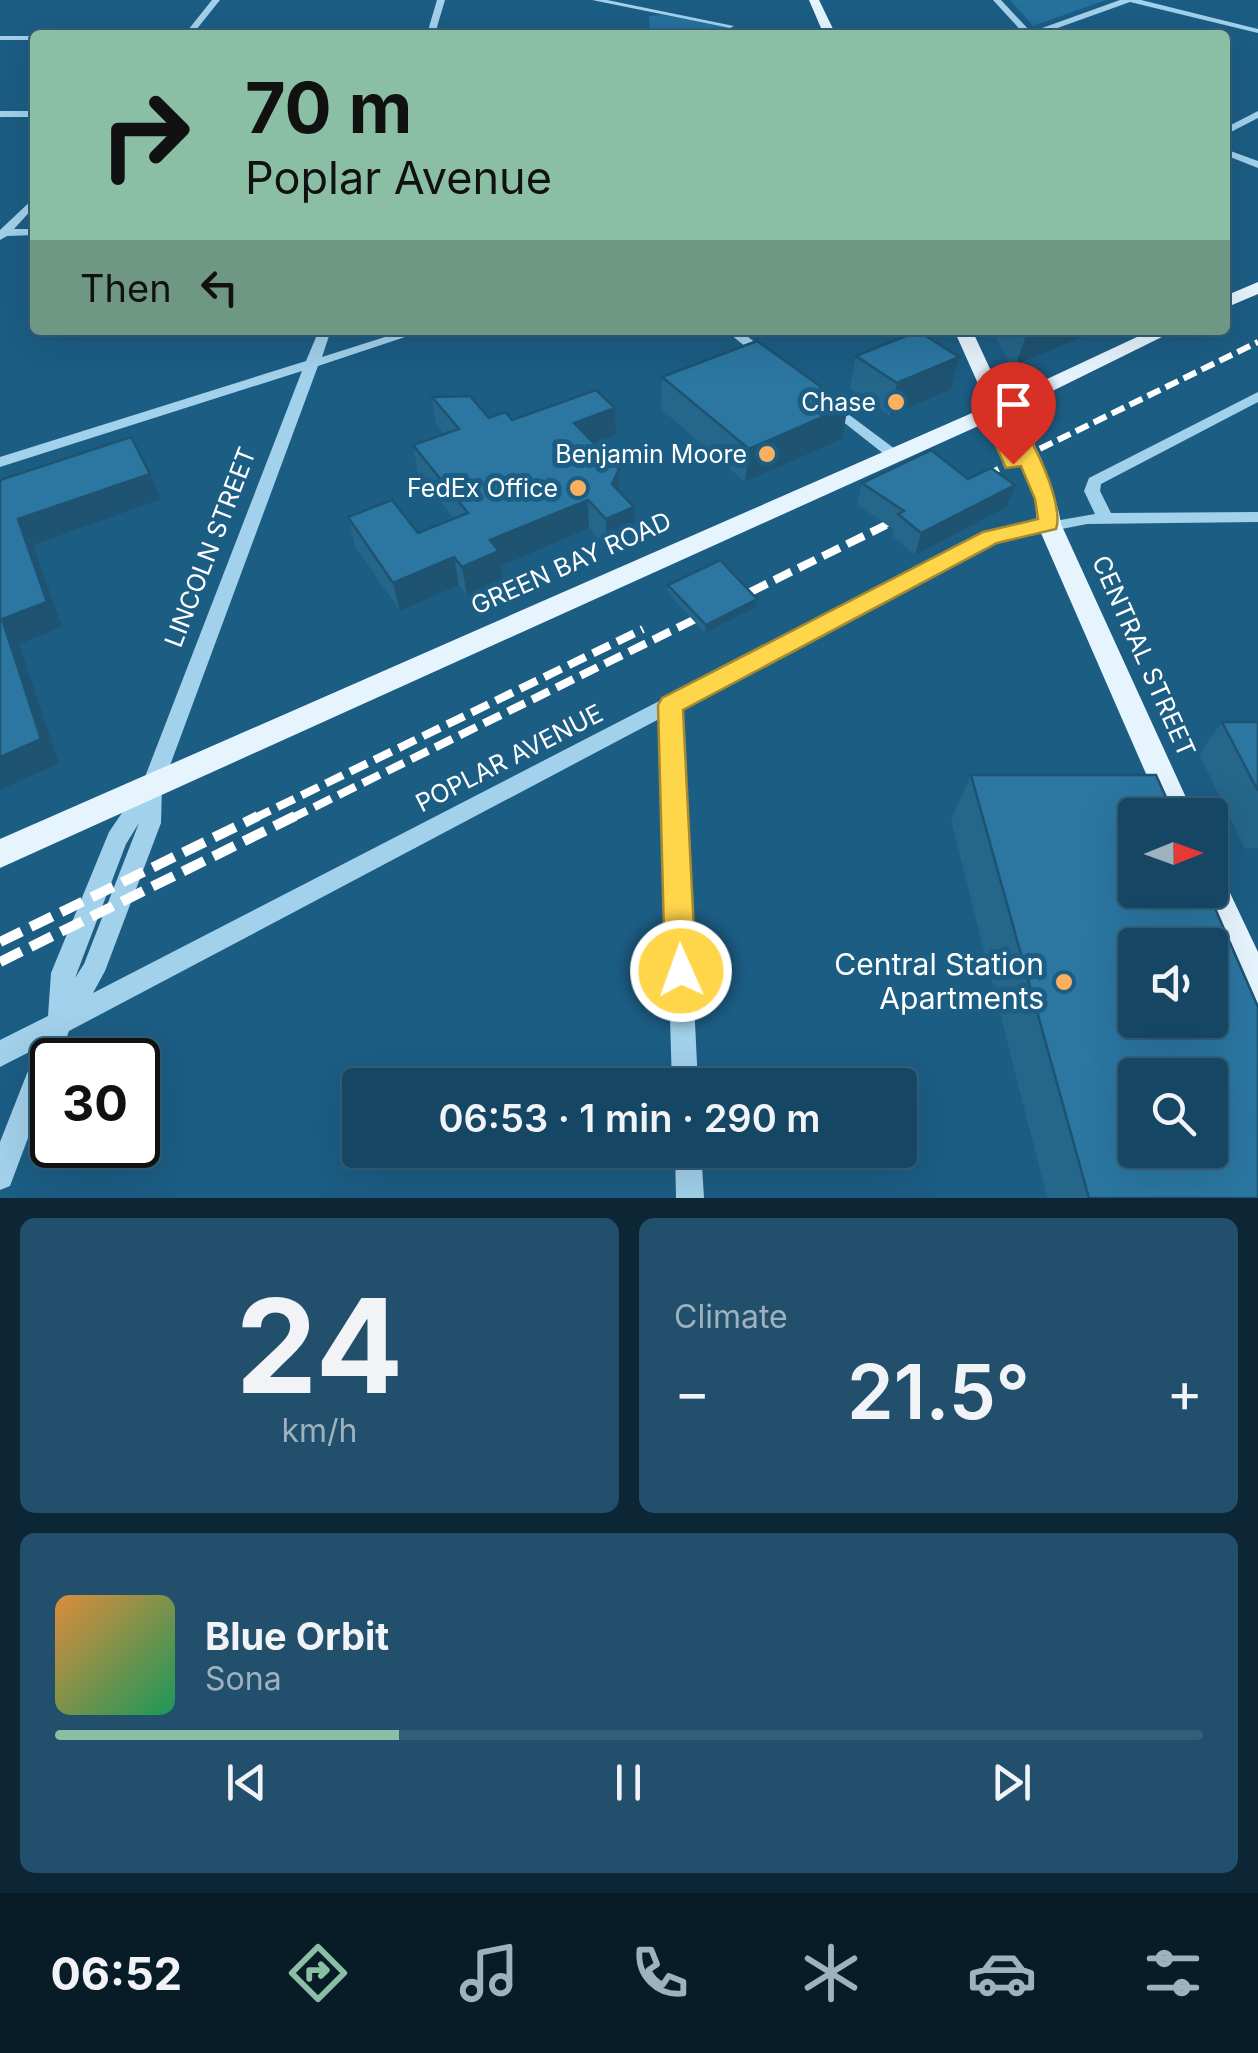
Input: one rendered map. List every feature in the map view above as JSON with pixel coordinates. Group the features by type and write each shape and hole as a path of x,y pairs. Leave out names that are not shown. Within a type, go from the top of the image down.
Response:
{"main road":[{"path":"814,0 827,30"},
{"path":"1230,301 1258,287"},
{"name":"CENTRAL STREET","path":"965,335 999,409 998,428 1028,500 1049,524 1171,798"},
{"name":"GREEN BAY ROAD","path":"0,854 999,409 1156,335"},
{"path":"1221,908 1258,990"}],"street":[{"path":"192,30 216,0"},
{"path":"434,30 442,0"},
{"path":"596,0 642,5 752,30"},
{"path":"997,0 1025,30"},
{"path":"1044,30 1129,0 1258,31"},
{"path":"642,5 644,30"},
{"path":"0,38 30,38"},
{"path":"0,114 30,114"},
{"path":"1230,129 1258,114"},
{"path":"1230,154 1258,165"},
{"path":"2,234 30,205"},
{"path":"2,234 30,232"},
{"name":"LINCOLN STREET","path":"0,1176 60,1022 93,970 150,823 152,786 323,335"},
{"path":"0,462 404,335"},
{"path":"738,335 785,370"},
{"path":"812,392 894,455"},
{"path":"1105,518 1092,491 1094,481 1258,396"},
{"name":"POPLAR AVENUE","path":"0,1054 991,538 1049,524 1105,518 1258,517"},
{"path":"670,705 684,1068"},
{"path":"689,1168 690,1198"}],"shaded area":[{"path":"1010,0 1106,0 1033,26"},
{"path":"662,15 735,30 650,30 649,16"}],"building":[{"path":"908,335 924,335 959,357 897,383 856,356"},
{"path":"757,341 848,406 749,449 662,377"},
{"path":"596,390 615,408 574,423 619,469 612,484 634,507 606,519 588,500 490,540 499,551 462,567 454,557 393,583 348,517 392,500 418,533 468,513 413,445 459,429 432,397 470,396 489,418 505,412 512,420"},
{"path":"131,437 150,474 18,519 47,602 2,619 41,739 0,757 0,480"},
{"path":"931,450 968,479 991,468 1015,485 921,533 898,514 904,511 862,483"},
{"path":"720,560 757,599 706,625 668,585"},
{"path":"1222,722 1258,722 1258,791"},
{"name":"Central Station Apartments","path":"971,775 1156,775 1166,798 1118,798 1118,908 1215,908 1224,928 1118,928 1118,1038 1228,1038 1228,938 1258,1007 1258,1198 1089,1198"}],"railway":[{"path":"968,484 1258,342"},
{"path":"881,527 910,513"},
{"path":"290,819 886,525"},
{"path":"253,819 643,629"},
{"path":"0,942 258,816"},
{"path":"0,962 295,816"}],"place":[{"name":"Chase","path":"896,402"},
{"name":"Benjamin Moore","path":"767,454"},
{"name":"FedEx Office","path":"578,488"},
{"name":"Central Station Apartments","path":"1064,982"}],"route":[{"path":"681,971 670,705 991,538 1049,524 1046,499 1012,422 999,409 998,428 1013,464"}]}
